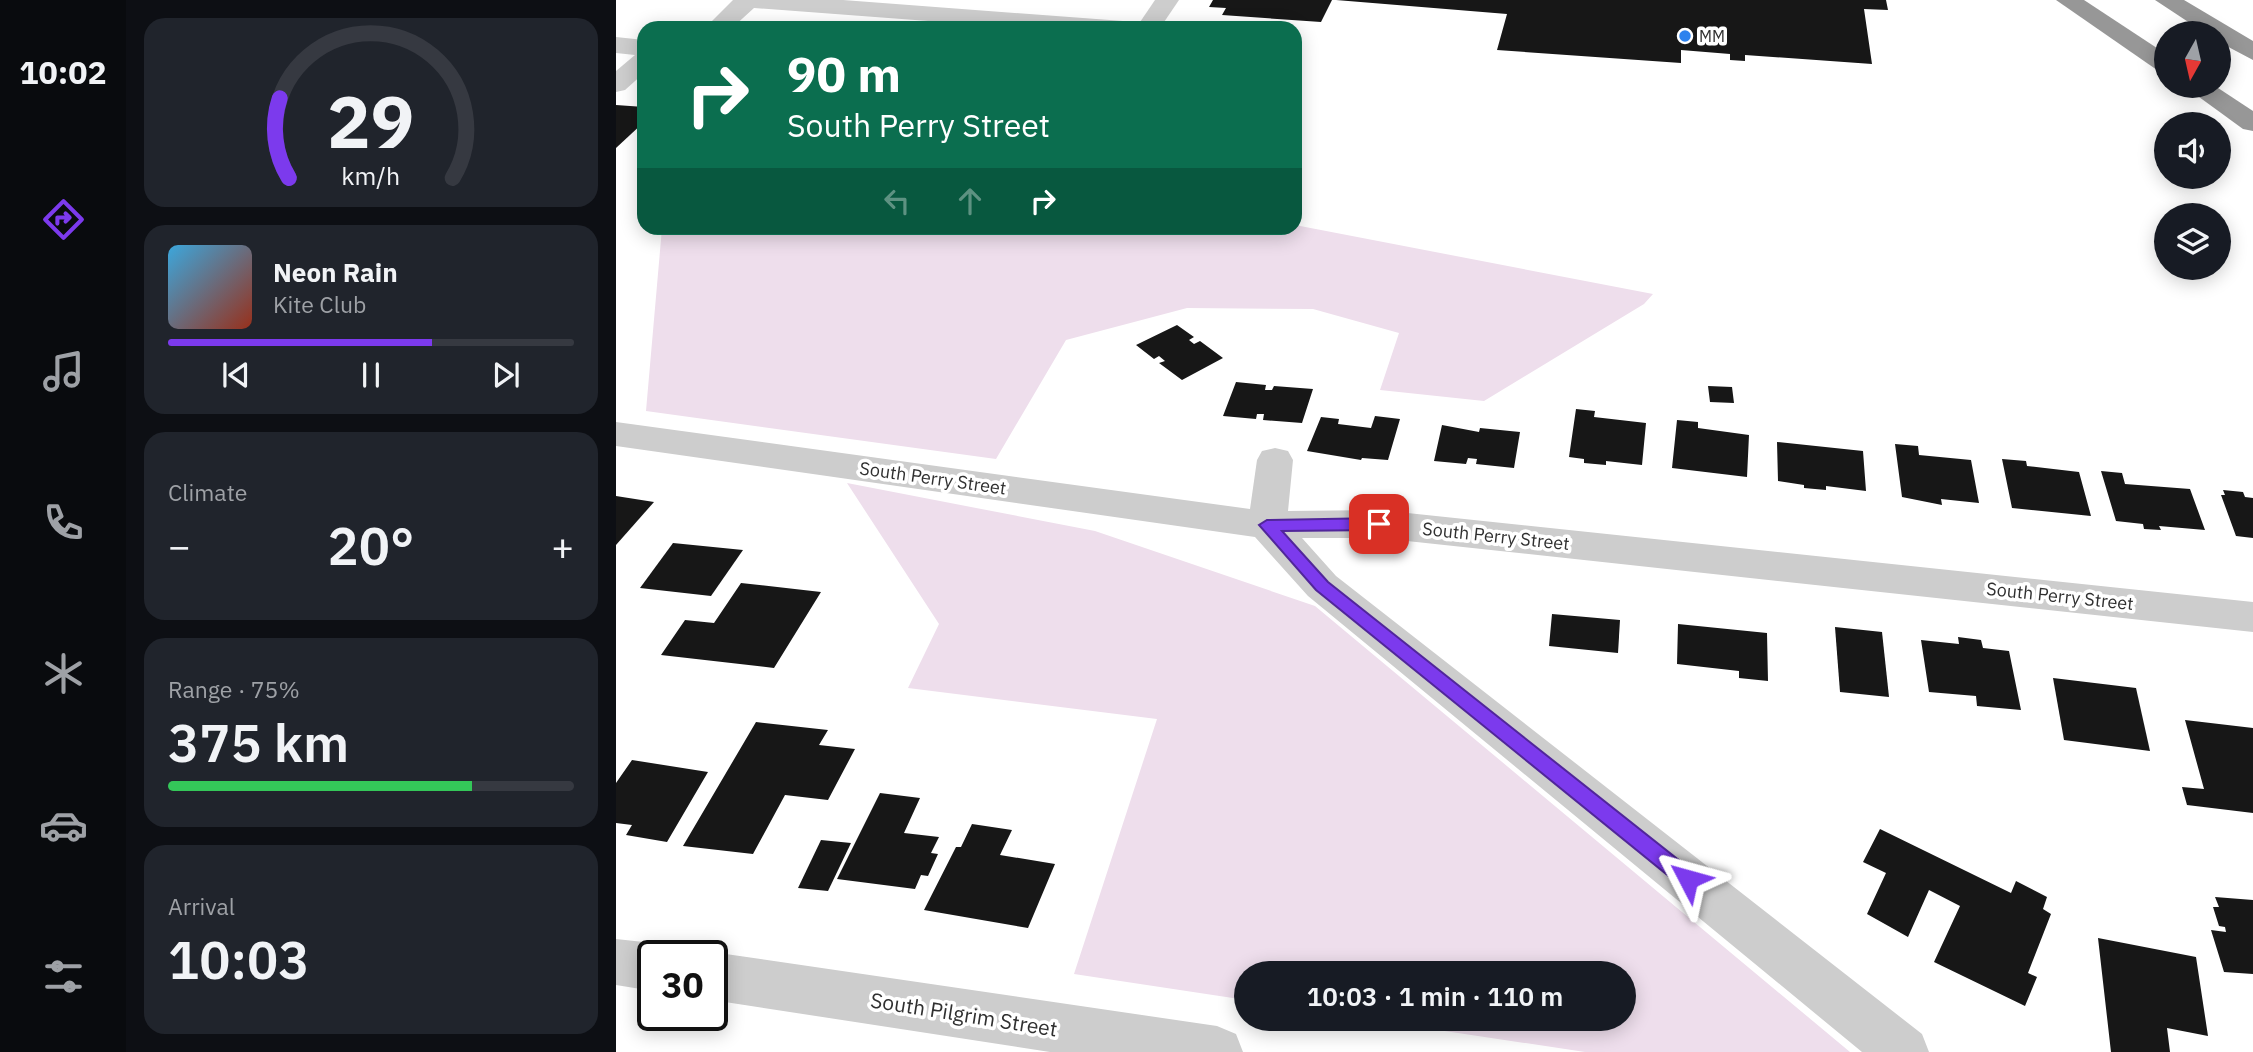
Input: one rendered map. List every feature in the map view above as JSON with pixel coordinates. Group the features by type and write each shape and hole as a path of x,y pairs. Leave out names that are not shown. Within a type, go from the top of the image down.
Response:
{"highway":[{"path":"2068,0 2154,57"},
{"path":"2167,0 2253,52"},
{"path":"2216,98 2253,122"}],"street":[{"path":"725,21 747,0 1027,21"},
{"path":"1152,21 1167,0"},
{"path":"784,3 787,21"},
{"path":"616,46 637,48"},
{"path":"616,84 637,66"},
{"name":"South Perry Street","path":"616,434 1267,525 1379,524 2253,617"},
{"path":"1275,460 1267,525 1322,586 1903,1052"},
{"path":"616,962 637,965"},
{"name":"South Pilgrim Street","path":"728,978 1216,1052"}],"shaded area":[{"path":"1302,226 1653,294 1644,304 1484,401 1380,390 1399,333 1313,309 1187,308 1066,340 996,459 646,411 661,235 1302,235"},
{"path":"847,483 1095,531 1315,606 1850,1052 1585,1052 1445,1031 1636,1031 1636,961 1234,961 1234,998 1074,974 1157,719 908,688 939,624"}],"building":[{"path":"1213,0 1332,0 1321,22 1222,15 1226,8 1209,7"},
{"name":"MM","path":"1336,0 1886,0 1888,10 1864,9 1872,64 1745,55 1745,61 1730,60 1730,54 1681,50 1681,63 1497,50 1507,14"},
{"path":"616,105 637,106 637,128 616,148"},
{"path":"1177,325 1194,337 1189,340 1194,344 1200,341 1223,358 1182,380 1159,363 1165,361 1159,356 1154,359 1136,345"},
{"path":"1236,382 1266,385 1265,390 1272,390 1274,386 1313,389 1302,423 1263,420 1264,414 1257,414 1256,419 1223,416"},
{"path":"1708,386 1732,387 1734,403 1710,402"},
{"path":"1576,409 1595,411 1594,417 1646,423 1642,465 1606,461 1606,465 1584,463 1584,459 1569,457"},
{"path":"1375,416 1400,419 1388,460 1361,460 1307,451 1321,417 1339,419 1338,424 1371,428"},
{"path":"1677,420 1698,422 1698,428 1749,435 1747,477 1672,468"},
{"path":"1442,425 1479,432 1480,428 1520,432 1514,468 1476,464 1477,459 1468,458 1466,464 1434,461"},
{"path":"1777,442 1863,451 1866,491 1826,486 1826,490 1804,488 1804,485 1778,481"},
{"path":"1895,444 1918,446 1919,455 1971,460 1979,503 1941,499 1942,505 1902,497"},
{"path":"2002,459 2026,461 2027,466 2079,472 2091,516 2012,508"},
{"path":"2101,471 2122,473 2125,484 2190,489 2205,530 2159,526 2161,530 2144,529 2143,524 2116,521"},
{"path":"2223,490 2243,492 2245,497 2253,498 2253,538 2236,536 2221,495 2225,495"},
{"path":"616,496 654,502 616,545"},
{"path":"673,543 743,550 711,596 640,588"},
{"path":"741,583 821,592 774,668 661,655 685,620 714,623"},
{"path":"1552,614 1620,620 1618,653 1549,646"},
{"path":"1678,624 1767,633 1768,681 1739,678 1739,671 1677,664"},
{"path":"1835,627 1882,632 1889,697 1840,692"},
{"path":"1958,637 1981,640 1983,648 2009,651 2021,710 1977,706 1976,696 1929,692 1921,640 1959,644"},
{"path":"2053,678 2136,688 2150,751 2064,740"},
{"path":"2185,720 2253,728 2253,813 2187,805 2182,787 2204,789"},
{"path":"756,722 828,730 819,745 855,749 828,800 785,795 753,854 683,846"},
{"path":"632,760 708,772 667,842 626,835 632,825 616,823 616,783"},
{"path":"880,793 920,798 904,833 939,837 931,853 938,854 928,876 921,875 915,889 837,879"},
{"path":"972,824 1012,830 1000,855 1055,864 1028,928 924,910 956,847 961,847"},
{"path":"1880,829 2011,893 2016,881 2047,897 2043,909 2051,914 2028,973 2037,977 2025,1006 1934,962 1960,906 1929,890 1908,937 1867,914 1886,873 1863,862"},
{"path":"821,840 851,843 828,891 798,888"},
{"path":"2215,897 2253,900 2253,974 2224,972 2211,930 2226,932 2225,927 2219,926 2213,907 2219,907"},
{"path":"2098,938 2196,957 2208,1036 2167,1028 2170,1052 2111,1052"}],"place":[{"name":"MM","path":"1685,36"}],"route":[{"path":"1379,524 1267,525 1322,586 1688,879"}]}
